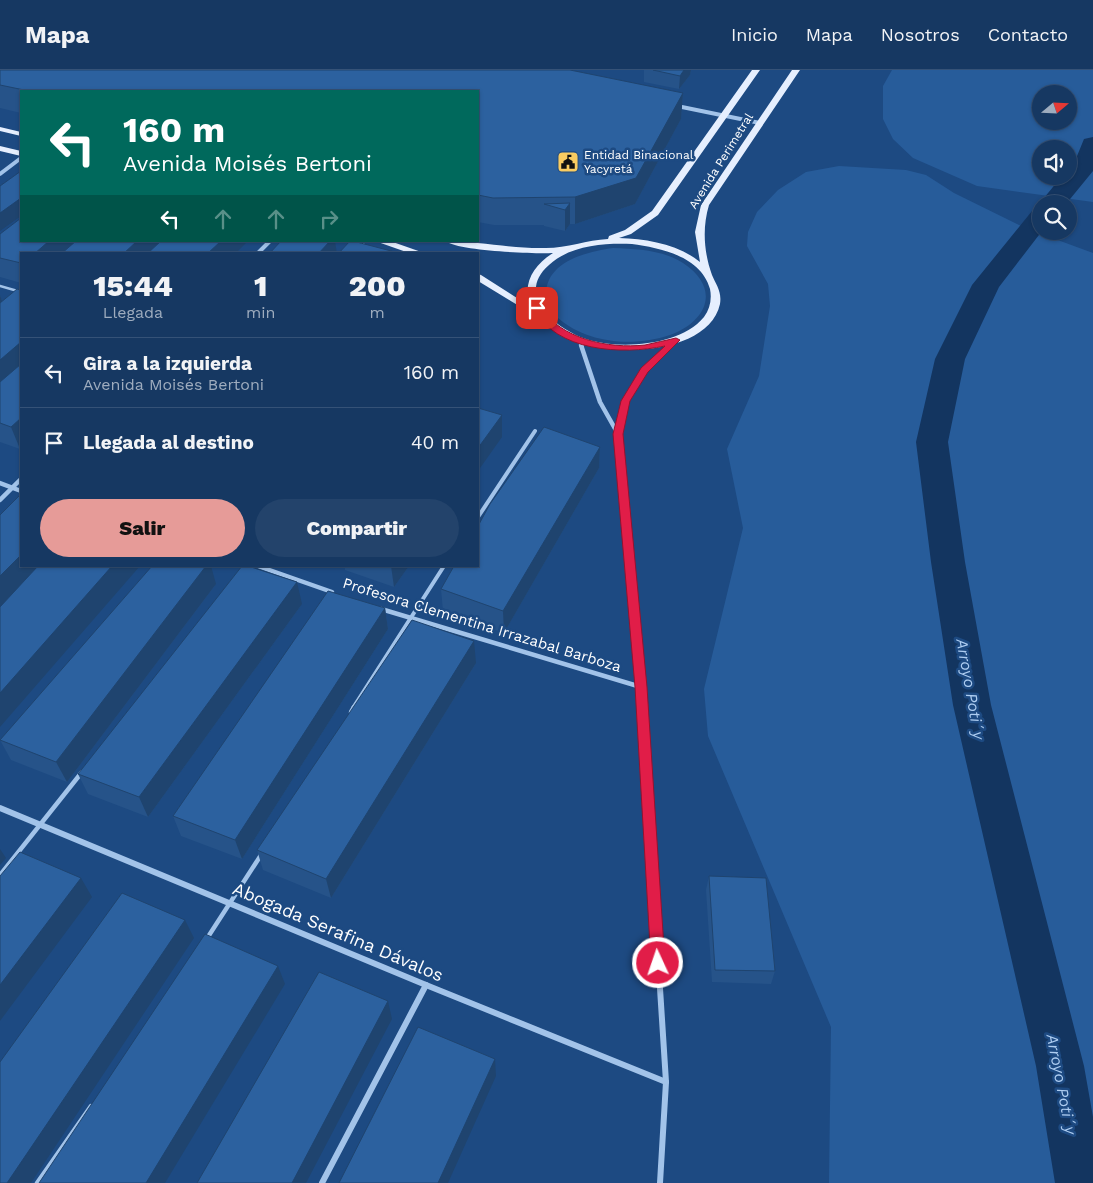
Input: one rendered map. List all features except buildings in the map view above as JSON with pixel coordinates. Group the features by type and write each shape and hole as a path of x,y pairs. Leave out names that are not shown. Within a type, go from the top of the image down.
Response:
{"main road":[{"name":"Avenida Perimetral","path":"602,242 628,232 655,212 756,70"},
{"name":"Avenida Perimetral","path":"708,274 699,236 699,219 705,205 796,70"},
{"path":"0,129 20,134"},
{"path":"0,148 20,154"},
{"path":"454,242 518,250 550,251 602,242 628,241 644,243 675,251 694,261 708,274 716,288 716,303 709,318 695,331 676,340 645,347 612,348 580,341 558,330 542,317 479,278"},
{"path":"382,242 416,252"},
{"path":"542,317 532,300 532,285 538,270 552,258 574,248"}],"street":[{"path":"676,106 760,123"},
{"path":"0,174 20,159"},
{"path":"259,252 269,242"},
{"path":"660,1183 666,1082 641,687 618,434 625,401 644,370 676,340"},
{"path":"580,341 600,402 618,434"},
{"path":"0,500 20,481"},
{"path":"0,483 20,490"},
{"name":"Profesora Clementina Irrazabal Barboza","path":"261,567 343,596"},
{"name":"Profesora Clementina Irrazabal Barboza","path":"371,606 641,687"},
{"name":"Abogada Serafina Dávalos","path":"0,808 426,985 666,1082"},
{"path":"322,1183 426,985"}],"lane":[{"path":"355,252 364,242"},
{"path":"0,286 20,292"},
{"path":"479,516 536,431"},
{"path":"346,719 408,618 443,567"},
{"path":"0,875 84,769"},
{"path":"204,944 262,853"},
{"path":"37,1183 93,1103"}],"shaded area":[{"path":"892,70 1093,70 1093,202 1077,200 1077,195 1042,195 977,186 913,158 893,139 883,119 883,86"},
{"path":"839,166 906,170 926,175 954,193 1032,231 1032,240 1058,240 1093,253 1093,1183 829,1183 831,1027 708,736 704,689 743,528 727,449 759,376 770,306 768,284 747,246 748,232 757,212 778,190 806,172"},
{"path":"613,248 658,253 683,263 695,273 706,293 701,313 683,329 670,335 642,341 612,341 597,338 570,327 554,314 547,302 548,284 552,274 569,260 591,252"}],"waterway":[{"name":"Arroyo Poti´y","path":"1060,195 1087,163 1093,144"},
{"name":"Arroyo Poti´y","path":"1032,227 986,285 950,359 932,442 948,562 972,705 1060,1066 1080,1183"}],"place":[{"name":"Entidad Binacional Yacyretá","path":"568,162"}],"route":[{"path":"537,308 542,317 552,326 580,341 612,348 645,347 676,340 644,370 625,401 618,434 641,687 658,963"}]}
